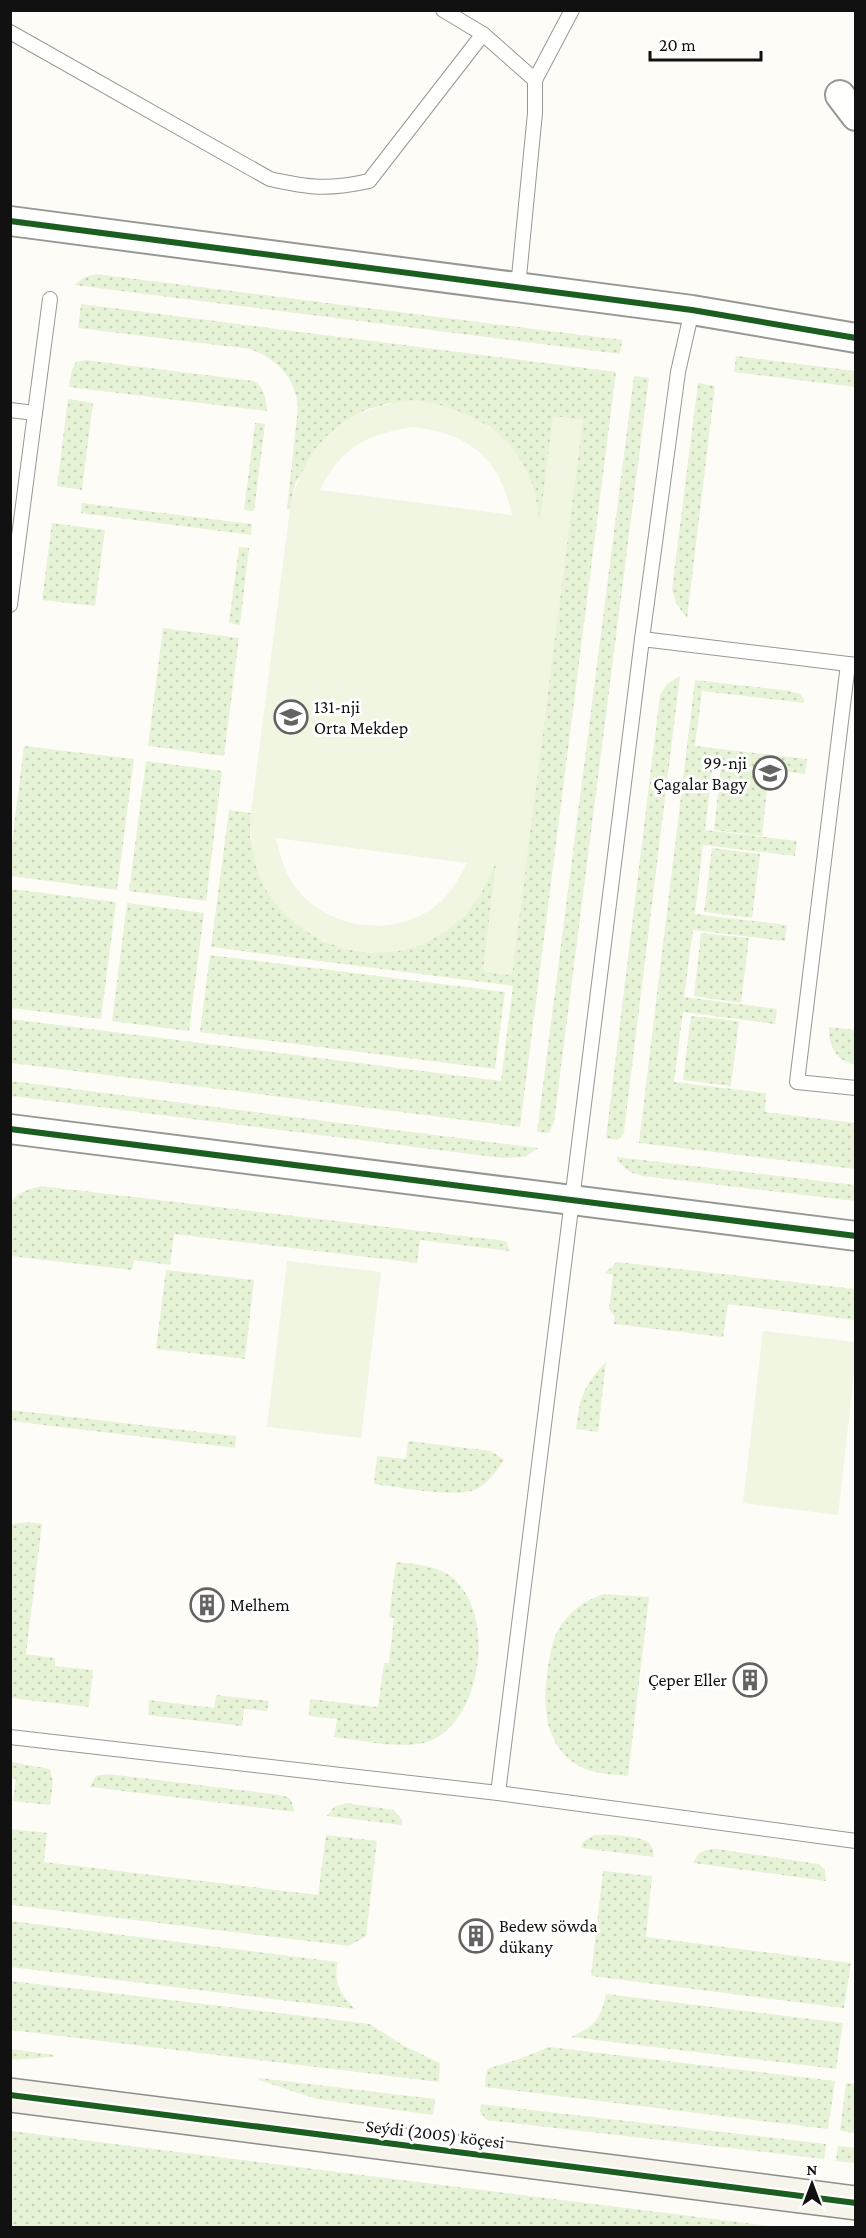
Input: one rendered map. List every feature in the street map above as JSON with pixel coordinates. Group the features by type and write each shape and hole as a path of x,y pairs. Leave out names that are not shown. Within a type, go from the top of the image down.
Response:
{"street":[{"path":"10,221 692,310 855,338"},
{"path":"10,1129 855,1236"},
{"name":"Seýdi (2005) köçesi","path":"10,2095 855,2202"}],"lane":[{"path":"443,10 483,34 535,80"},
{"path":"518,287 535,113 535,80 573,10"},
{"path":"10,32 270,179 306,187 341,187 369,181 483,34"},
{"path":"10,605 50,299"},
{"path":"498,1792 570,1200 642,639 678,372 692,310"},
{"path":"10,410 35,413"},
{"path":"642,639 852,664 797,1082 855,1089"},
{"path":"10,1737 498,1792 855,1841"}],"green space":[{"path":"96,274 622,340 620,354 74,285 85,277"},
{"path":"81,304 616,372 520,1127 11,1063 11,1019 501,1081 513,986 211,947 229,810 251,813 250,838 322,941 346,949 372,953 423,943 446,931 466,914 497,861 483,971 512,975 540,524 523,465 508,444 489,426 390,403 365,410 342,423 323,440 295,484 290,509 287,509 298,407 293,387 283,370 268,358 250,349 78,328"},
{"path":"736,356 855,371 855,387 734,372"},
{"path":"85,360 254,381 263,390 267,411 69,387 76,362"},
{"path":"634,376 649,378 554,1122 549,1133 537,1132"},
{"path":"698,383 715,386 687,619 676,603 672,589"},
{"path":"68,399 93,403 82,490 57,486"},
{"path":"416,400 436,404 473,417 489,427 516,453 526,470 534,489 540,521 553,416 583,420 512,975 483,971 496,863 475,902 448,929 425,943 400,951 374,953 348,949 323,940 300,927 280,909 265,888 255,861 251,813 290,509 297,485 306,463 332,431 349,419 391,404","holes":["414,427 434,430 451,436 480,452 500,478 512,515 320,490 337,463 357,445 383,433","276,838 467,863 449,892 424,914 404,922 362,925 342,920 322,911 306,899 292,882 282,861"]},
{"path":"255,423 265,424 254,511 244,510"},
{"path":"82,503 252,524 251,535 81,513"},
{"path":"52,523 105,530 95,606 42,600"},
{"path":"239,547 249,548 240,625 229,623"},
{"path":"163,628 239,638 224,756 148,746"},
{"path":"680,676 624,1132 618,1140 606,1138 660,695 667,684"},
{"path":"695,680 791,691 800,694 804,703 702,691 695,746 807,759 805,774 713,763 705,830 797,841 795,856 703,845 695,914 787,925 785,941 693,930 684,997 777,1009 775,1024 683,1012 674,1082 766,1093 765,1112 855,1123 855,1169 639,1143"},
{"path":"24,746 134,759 117,890 11,876 11,851"},
{"path":"146,761 222,771 206,901 129,891"},
{"path":"721,765 769,772 762,836 714,830"},
{"path":"712,848 760,854 752,918 704,912"},
{"path":"11,889 116,902 101,1019 11,1008"},
{"path":"127,903 204,913 189,1031 112,1021"},
{"path":"701,933 749,938 741,1003 694,996"},
{"path":"210,955 505,992 495,1069 200,1032"},
{"path":"691,1016 739,1021 731,1086 683,1080"},
{"path":"829,1027 855,1030 855,1065 842,1060 834,1052"},
{"path":"11,1081 538,1148 525,1157 502,1158 11,1096"},
{"path":"617,1157 855,1185 855,1201 643,1176 630,1172 617,1161"},
{"path":"41,1186 506,1241 510,1251 420,1240 417,1263 174,1234 170,1265 134,1260 132,1270 11,1256 11,1202 20,1193"},
{"path":"287,1261 381,1272 361,1438 267,1427"},
{"path":"617,1262 855,1289 855,1320 728,1304 723,1337 614,1324 615,1317 609,1309 613,1275 605,1273"},
{"path":"166,1270 254,1280 245,1359 156,1349"},
{"path":"763,1331 855,1342 855,1364 838,1515 743,1503"},
{"path":"606,1362 598,1432 576,1429 579,1408 587,1385"},
{"path":"11,1410 236,1436 235,1448 11,1421"},
{"path":"408,1441 491,1451 504,1460 483,1485 465,1492 426,1491 374,1484 377,1456 406,1459"},
{"path":"28,1522 42,1524 26,1654 55,1658 55,1666 93,1670 89,1707 11,1698 11,1524"},
{"path":"396,1562 436,1569 449,1575 464,1591 474,1612 478,1637 478,1662 472,1688 463,1711 448,1729 430,1741 420,1744 395,1745 334,1737 337,1719 309,1716 310,1699 378,1707 384,1663 389,1663 394,1618 389,1617"},
{"path":"604,1594 649,1597 628,1776 593,1771 574,1763 557,1745 546,1711 549,1664 558,1630 578,1608"},
{"path":"216,1695 269,1701 267,1711 244,1709 242,1726 148,1715 149,1700 214,1708"},
{"path":"11,1762 50,1769 53,1783 50,1805 13,1801 16,1779 11,1778"},
{"path":"109,1774 280,1795 291,1801 294,1812 90,1787 96,1776"},
{"path":"346,1803 394,1810 402,1820 402,1825 327,1816 334,1807"},
{"path":"11,1829 47,1833 44,1862 318,1895 326,1835 377,1841 366,1936 349,1946 11,1905"},
{"path":"594,1835 623,1836 645,1840 651,1846 654,1857 581,1848 583,1842"},
{"path":"717,1849 819,1864 825,1870 826,1881 693,1863 702,1852"},
{"path":"603,1871 652,1876 646,1937 851,1963 844,2008 591,1976"},
{"path":"11,1921 338,1962 336,1976 339,1988 355,2009 11,1967"},
{"path":"11,1981 370,2024 404,2046 440,2063 439,2082 11,2030"},
{"path":"606,1994 843,2023 836,2069 571,2037 595,2021 602,2010"},
{"path":"549,2047 835,2081 828,2129 485,2087 487,2069"},
{"path":"11,2049 54,2055 54,2057 11,2060"},
{"path":"259,2078 435,2099 433,2115 317,2099 259,2080"},
{"path":"846,2083 855,2084 855,2133 840,2131"},
{"path":"481,2104 826,2144 824,2159 487,2120 480,2112"},
{"path":"11,2131 779,2227 11,2227"},
{"path":"838,2146 855,2148 855,2163 836,2161"}],"cycle path":[{"path":"10,221 692,310 856,338"},
{"path":"10,1129 856,1236"},
{"path":"10,2095 856,2203"}],"place":[{"name":"131-nji Orta Mekdep","path":"291,717"},
{"name":"99-nji Çagalar Bagy","path":"770,773"},
{"name":"Melhem","path":"207,1605"},
{"name":"Çeper Eller","path":"750,1680"},
{"name":"Bedew söwda dükany","path":"476,1936"}]}
